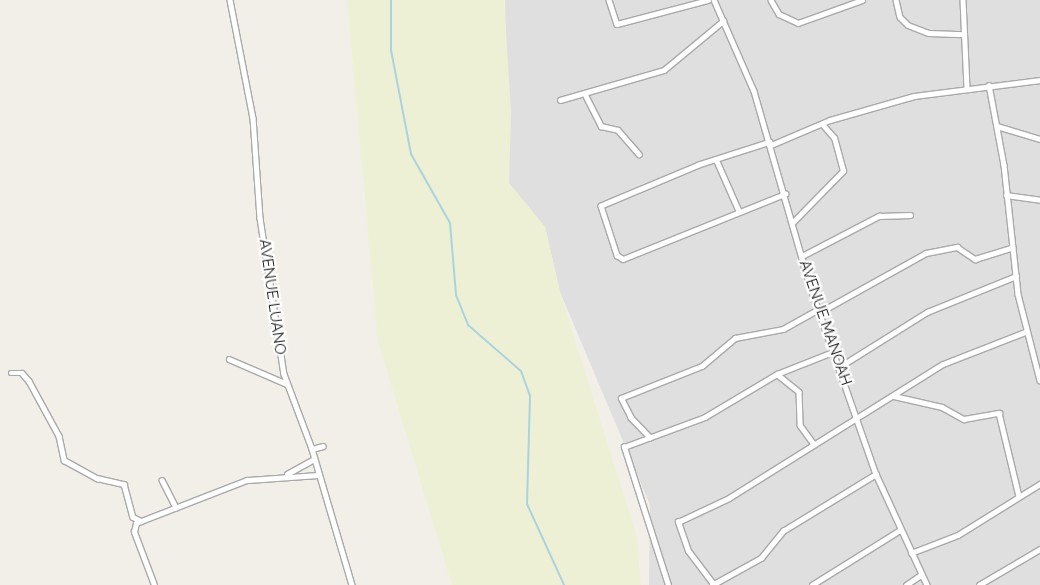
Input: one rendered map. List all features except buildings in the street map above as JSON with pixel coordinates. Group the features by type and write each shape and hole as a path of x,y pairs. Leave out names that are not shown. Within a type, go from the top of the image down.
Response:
{"street":[{"name":"AVENUE LUANO","path":"230,0 254,118 260,218 287,384 312,449 352,585"},
{"path":"609,0 617,24 708,0"},
{"name":"AVENUE MANOAH","path":"714,0 724,21 771,143 802,256 841,366 876,474 911,554 927,585"},
{"path":"771,0 779,14 798,23 862,0"},
{"path":"896,0 900,17 908,25 929,34 963,34"},
{"path":"963,0 963,34 967,87"},
{"path":"560,100 586,96 669,67 724,21"},
{"path":"785,194 739,211 627,259 617,255 601,204 716,159 771,143 822,124 906,98 967,87 1040,80"},
{"path":"989,85 997,126 1012,248 1025,332 1040,380"},
{"path":"586,96 601,126 618,130 639,154"},
{"path":"792,223 843,171 834,138 822,124"},
{"path":"997,126 1040,139"},
{"path":"716,159 739,211"},
{"path":"1006,195 1040,200"},
{"path":"802,256 879,216 910,215"},
{"path":"650,438 632,418 622,398 702,366 735,338 783,329 893,268 931,251 957,246 975,259 1012,248"},
{"path":"841,366 927,312 1016,276"},
{"path":"876,474 783,531 761,558 712,585 688,551 678,522 729,498 964,353 1025,332"},
{"path":"668,585 662,557 624,449 705,417 777,374 835,351"},
{"path":"230,359 287,384"},
{"path":"11,373 22,373 29,381 59,436 64,460 97,478 124,484 134,517 142,521"},
{"path":"777,374 799,392 800,425 814,444"},
{"path":"894,396 942,407 964,419 999,413 1018,496"},
{"path":"312,449 323,446"},
{"path":"287,474 314,459"},
{"path":"154,585 133,526 224,486 287,474 319,475"},
{"path":"162,480 176,508"},
{"path":"911,554 958,535 1040,484"},
{"path":"812,585 900,530"},
{"path":"979,585 1040,549"},
{"path":"906,585 921,575"}],"shaded area":[{"path":"505,0 1040,0 1040,585 649,585 650,505 560,292 545,227 509,183"}],"green space":[{"path":"347,0 504,0 511,112 509,183 545,227 560,292 637,537 641,585 452,585 378,342"}],"waterway":[{"path":"391,0 391,50 411,154 450,223 456,295 468,325 521,371 530,396 527,504 564,585"}]}
